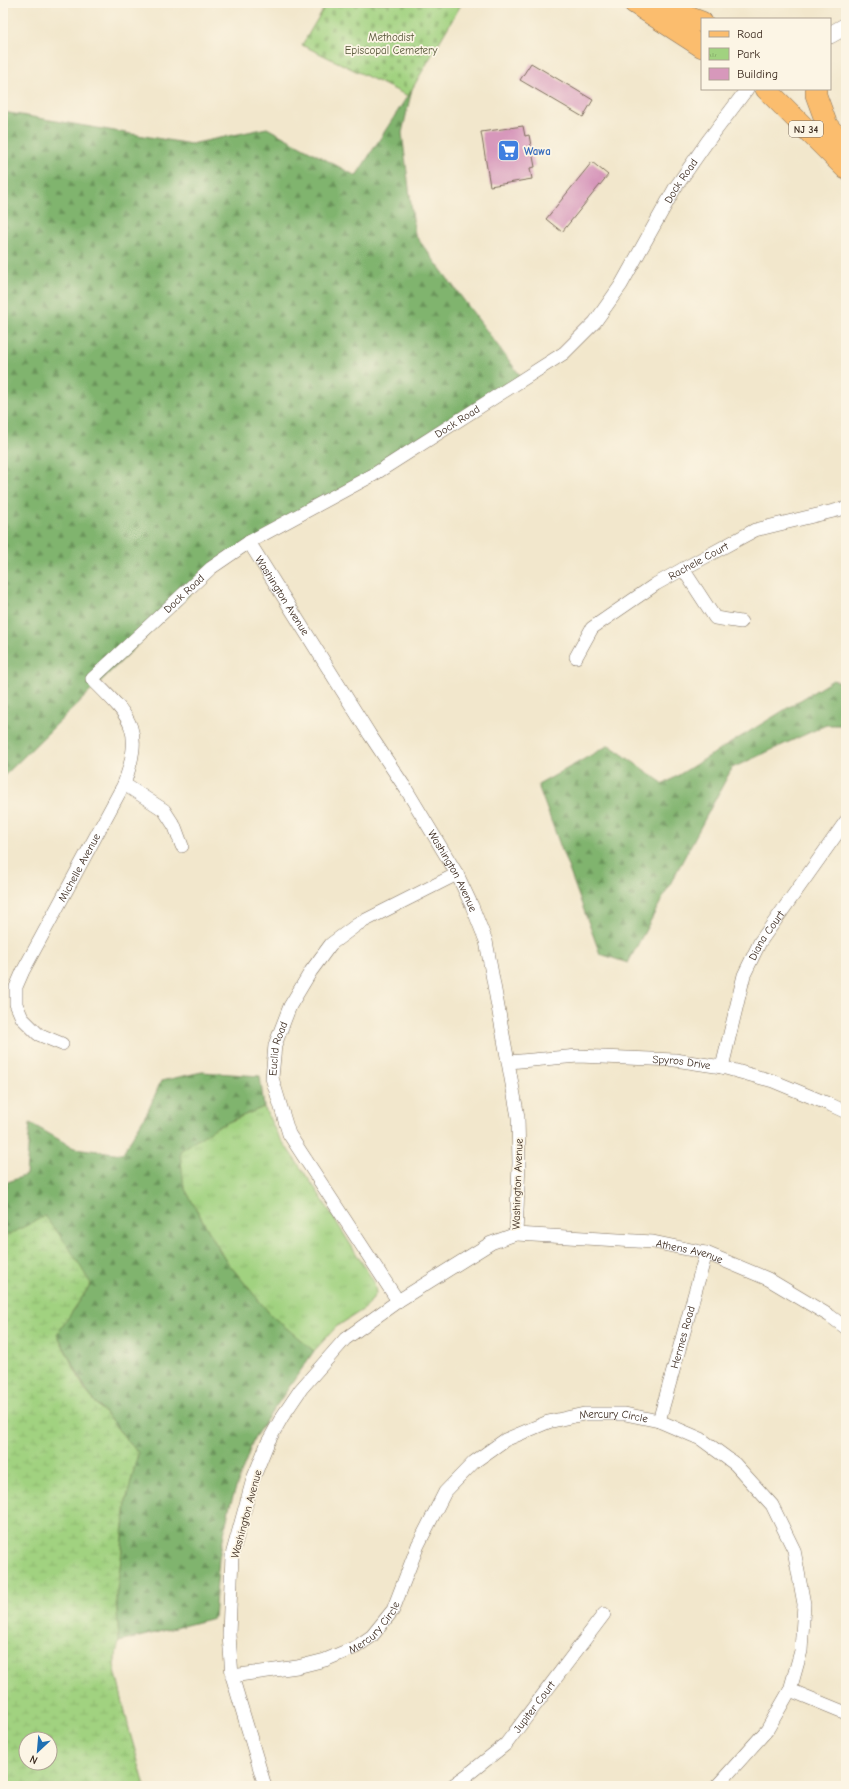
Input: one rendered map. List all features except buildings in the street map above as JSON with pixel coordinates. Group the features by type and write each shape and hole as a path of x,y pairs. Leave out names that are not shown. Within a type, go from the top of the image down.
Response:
{"main road":[{"path":"634,3 701,46"},
{"path":"651,3 701,22"},
{"name":"NJ 34","path":"767,90 846,169"},
{"path":"816,90 816,95 827,125 846,148"}],"street":[{"path":"831,34 846,26"},
{"name":"Dock Road","path":"92,679 211,568 248,542 373,475 564,353 594,322 621,285 675,188 706,142 746,90"},
{"name":"Rachele Court","path":"576,657 592,628 656,584 682,569 755,530 846,508"},
{"name":"Washington Avenue","path":"248,542 370,735 406,789 457,874 472,906 486,941 509,1062 518,1116 519,1163 516,1234 491,1243 398,1301 345,1339 301,1389 282,1417 268,1442 253,1479 232,1555 229,1635 232,1676 265,1786"},
{"path":"682,569 715,618 741,622"},
{"name":"Michelle Avenue","path":"62,1044 38,1034 22,1018 16,1004 16,987 23,971 124,784 131,764 134,737 131,724 117,704 92,679"},
{"path":"124,784 164,810 176,827 182,846"},
{"name":"Diana Court","path":"722,1067 744,975 760,942 846,821"},
{"name":"Euclid Road","path":"398,1301 289,1134 272,1078 275,1045 290,1006 331,944 358,924 457,874"},
{"name":"Spyros Drive","path":"509,1062 578,1056 675,1060 722,1067 772,1081 846,1112"},
{"name":"Athens Avenue","path":"516,1234 653,1242 706,1253 768,1279 830,1316 846,1328"},
{"name":"Hermes Road","path":"659,1422 706,1253"},
{"name":"Mercury Circle","path":"232,1676 297,1667 325,1660 356,1647 372,1636 393,1610 418,1545 445,1492 474,1462 506,1440 548,1422 584,1414 625,1414 659,1422 701,1439 735,1464 772,1505 794,1550 804,1604 801,1651 790,1690 767,1730 717,1786"},
{"name":"Jupiter Court","path":"452,1786 506,1744 604,1614"},
{"path":"790,1690 846,1713"}],"green space":[{"name":"Methodist Episcopal Cemetery","path":"327,3 462,3 408,96 302,45"},
{"path":"412,89 402,133 415,235 522,378 211,573 3,777 3,112 191,144 267,128 356,176"},
{"path":"833,680 846,684 846,725 826,725 732,768 628,963 600,954 538,785 609,745 664,784"},
{"path":"202,1072 260,1076 264,1107 217,1127 184,1187 224,1258 271,1315 314,1351 254,1438 230,1505 219,1558 214,1618 119,1642 116,1597 126,1501 138,1453 88,1393 57,1334 91,1284 8,1235 3,1235 3,1184 26,1175 30,1123 74,1148 122,1154 148,1111 161,1081"},
{"path":"264,1107 277,1134 317,1191 374,1282 376,1293 367,1307 336,1327 314,1351 271,1315 224,1258 184,1187 180,1151 217,1127"},
{"path":"45,1216 68,1246 91,1284 57,1334 85,1390 138,1453 126,1501 116,1597 119,1642 114,1665 130,1733 145,1786 3,1786 3,1235 8,1235"}],"place":[{"name":"Wawa","path":"508,151"}]}
